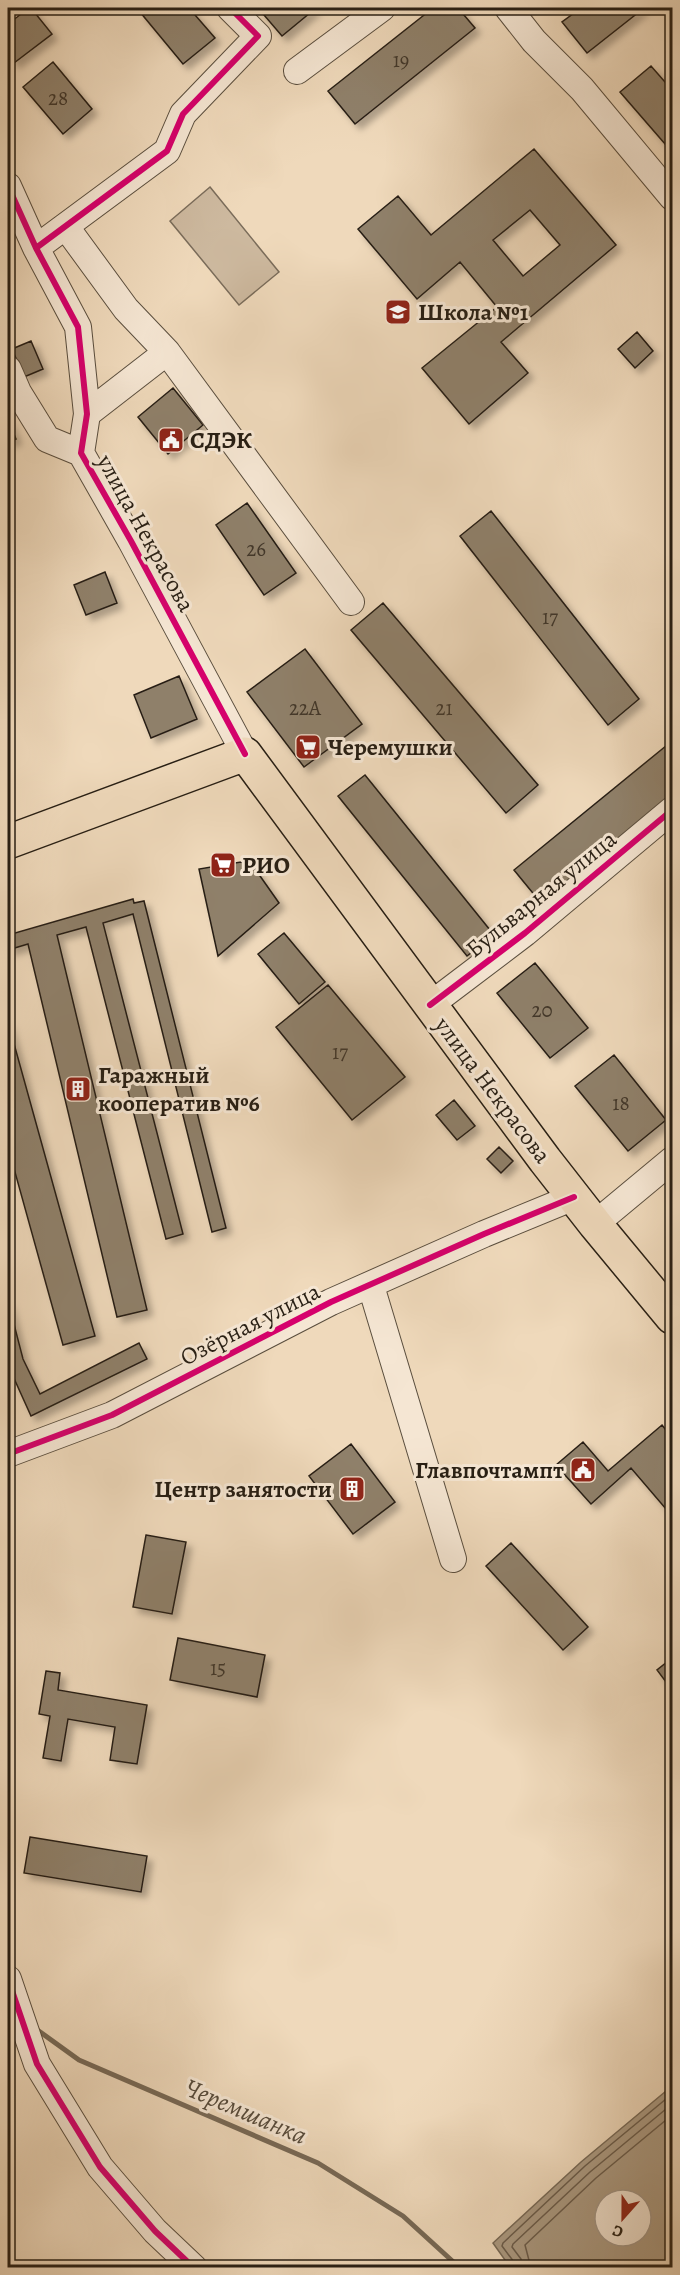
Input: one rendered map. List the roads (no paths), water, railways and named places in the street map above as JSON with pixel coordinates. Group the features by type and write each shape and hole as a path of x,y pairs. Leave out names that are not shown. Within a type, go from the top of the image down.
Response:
{"main road":[{"path":"8,842 245,754"},
{"name":"улица Некрасова","path":"245,754 574,1197 672,1317"}],"street":[{"path":"36,248 167,151 183,114 258,36 230,8"},
{"path":"297,71 382,8"},
{"path":"511,12 534,41 582,89 672,197"},
{"name":"улица Некрасова","path":"8,186 36,248 78,327 87,414 81,453 132,542 245,754"},
{"path":"66,227 126,309 167,352 351,602"},
{"path":"87,414 167,352"},
{"path":"8,369 18,392 47,439 81,453"},
{"name":"Бульварная улица","path":"430,1005 525,933 672,810"},
{"path":"595,1224 672,1160"},
{"name":"Озёрная улица","path":"8,1454 112,1415 331,1302 574,1197"},
{"path":"371,1286 453,1559"},
{"path":"10,1988 37,2064 100,2167 155,2231 194,2268"}],"water":[{"path":"672,2086 672,2267 510,2267 493,2243 581,2162"}],"waterway":[{"name":"Черемшанка","path":"36,2029 79,2060 318,2163 403,2216 460,2268"}],"place":[{"name":"Школа №1","path":"398,312"},
{"name":"СДЭК","path":"171,440"},
{"name":"Черемушки","path":"308,747"},
{"name":"РИО","path":"223,865"},
{"name":"Гаражный кооператив №6","path":"78,1089"},
{"name":"Главпочтампт","path":"583,1470"},
{"name":"Центр занятости","path":"352,1489"}]}
